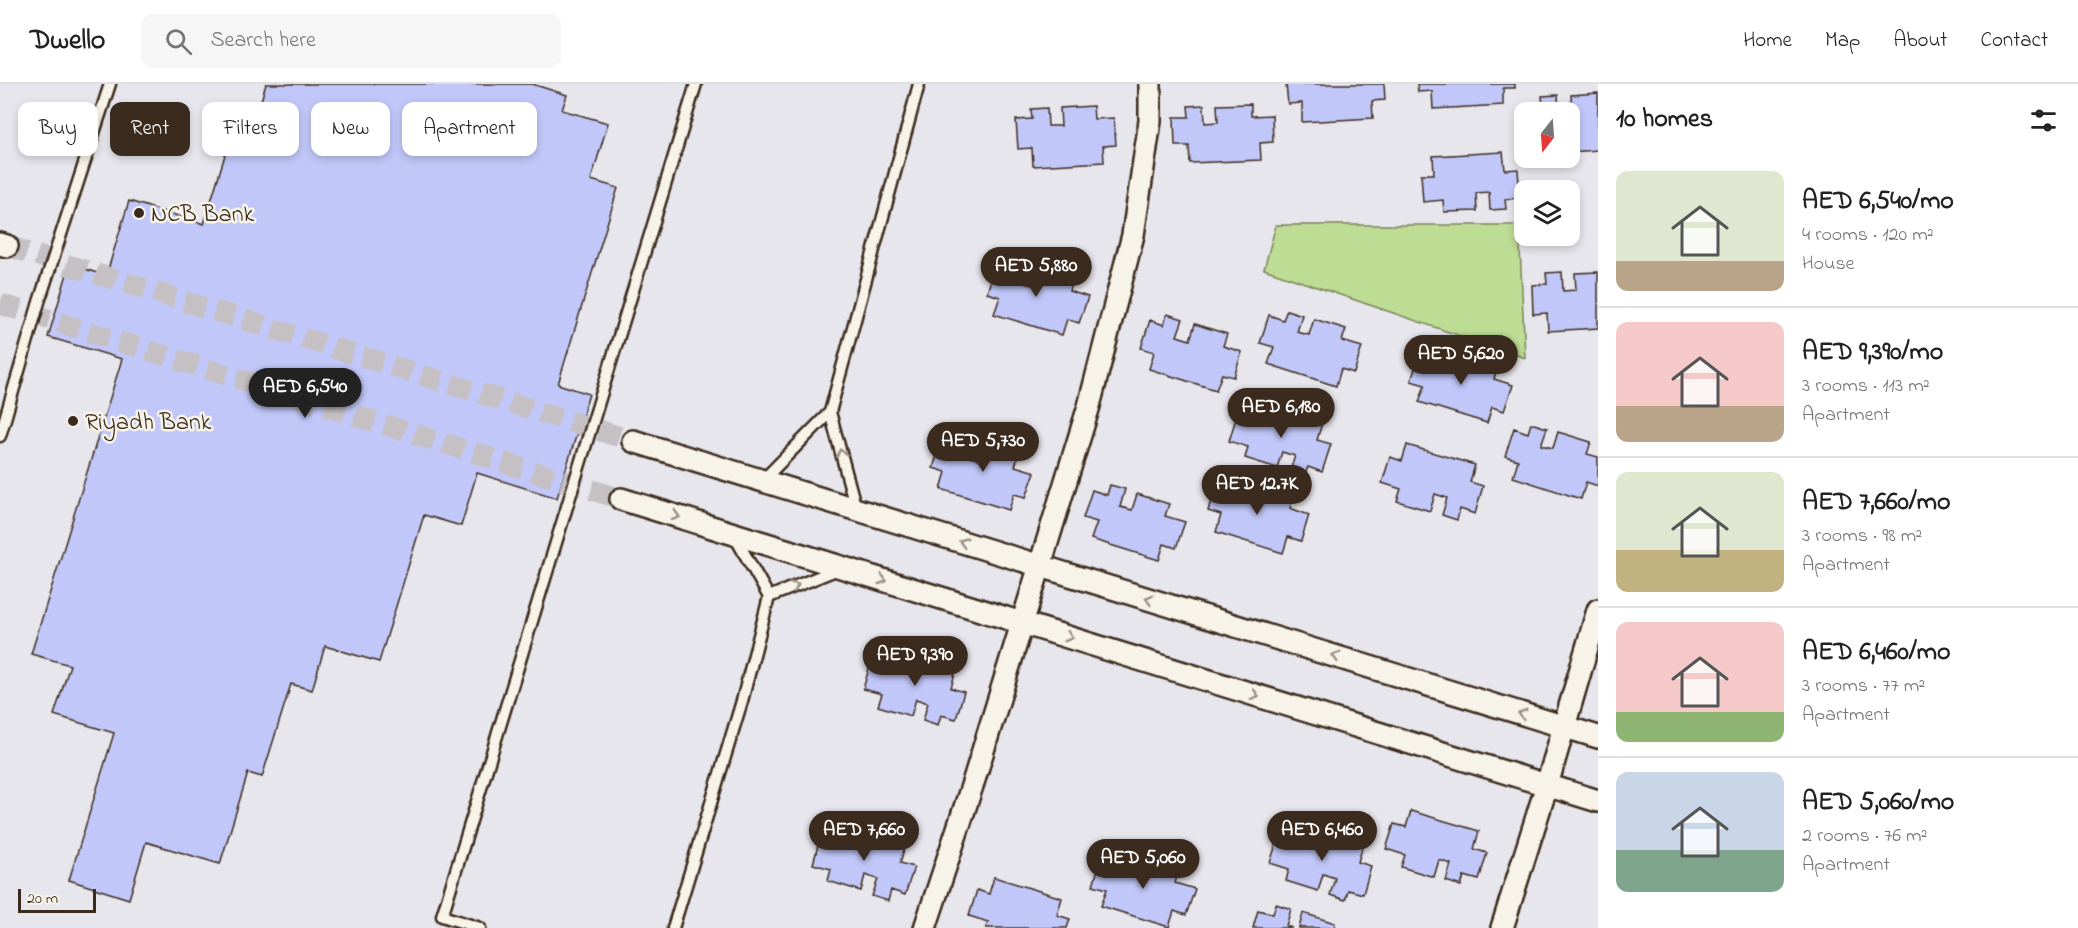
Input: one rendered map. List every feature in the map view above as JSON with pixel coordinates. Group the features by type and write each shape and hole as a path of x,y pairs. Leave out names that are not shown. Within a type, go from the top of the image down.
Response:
{"street":[{"path":"925,928 973,783 1089,406 1133,235 1150,121 1150,84"},
{"path":"633,441 1598,737"},
{"path":"621,499 1598,801"},
{"path":"1502,928 1565,727 1598,610"}],"lane":[{"path":"0,436 39,302 110,84"},
{"path":"480,928 442,916 696,84"},
{"path":"763,480 830,412 919,84"},
{"path":"830,412 856,509"},
{"path":"673,928 742,701 770,597 734,534"},
{"path":"770,597 842,567"}],"green space":[{"path":"1276,225 1514,225 1514,246 1520,246 1525,358 1264,269"}],"building":[{"path":"266,84 532,84 567,95 562,110 608,123 591,180 618,188 558,384 589,394 557,498 477,473 461,526 424,515 379,662 325,646 312,690 291,684 262,777 248,773 220,864 146,842 129,899 69,880 114,733 54,715 70,665 31,654 122,359 48,337 70,264 106,276 129,201 204,224 225,156 299,156 299,102 261,102"},
{"path":"1286,84 1384,84 1385,100 1372,101 1373,118 1302,122 1302,103 1288,104"},
{"path":"1417,84 1515,84 1515,88 1503,88 1503,105 1433,109 1432,91 1418,92"},
{"path":"1598,93 1598,150 1580,151 1580,102 1571,102 1571,95"},
{"path":"1558,95 1558,102 1543,102 1542,96"},
{"path":"1251,104 1251,116 1272,115 1273,142 1260,143 1261,160 1190,163 1189,146 1175,146 1174,117 1189,117 1188,106 1204,105 1205,123 1218,122 1217,105"},
{"path":"1093,106 1094,119 1114,118 1116,145 1103,146 1104,162 1033,166 1032,148 1018,149 1016,120 1032,119 1031,109 1047,108 1048,126 1061,126 1060,108"},
{"path":"1503,152 1505,170 1518,169 1519,180 1514,180 1514,198 1505,199 1506,209 1490,210 1489,192 1476,193 1477,211 1444,212 1443,200 1423,202 1421,174 1434,174 1433,156"},
{"path":"1013,260 1028,265 1023,282 1035,286 1040,269 1072,279 1069,291 1088,297 1079,323 1067,319 1062,335 994,314 1000,297 987,293 995,266 1010,270"},
{"path":"1562,272 1563,291 1576,290 1575,273 1598,272 1598,328 1548,331 1547,313 1533,314 1532,285 1547,284 1546,273"},
{"path":"1287,310 1302,315 1297,332 1309,335 1314,319 1346,329 1342,341 1362,347 1354,373 1341,369 1336,386 1268,364 1274,347 1260,343 1269,315 1283,320"},
{"path":"1167,314 1183,319 1177,336 1190,340 1195,324 1227,334 1223,346 1242,352 1234,377 1222,374 1216,390 1149,369 1154,352 1141,348 1150,320 1164,325"},
{"path":"1438,348 1453,352 1448,369 1460,373 1465,357 1497,367 1494,379 1513,385 1504,411 1492,407 1487,423 1419,402 1425,385 1411,381 1420,353 1435,358"},
{"path":"1254,402 1322,423 1317,440 1331,444 1322,472 1308,467 1304,477 1289,473 1295,456 1282,452 1277,468 1245,458 1248,447 1229,441 1237,415 1250,419"},
{"path":"1531,423 1547,428 1541,445 1553,448 1558,432 1591,442 1587,454 1598,457 1598,486 1586,482 1581,499 1513,477 1518,460 1505,456 1514,428 1528,433"},
{"path":"959,434 975,439 969,457 982,460 987,444 1019,454 1015,466 1035,472 1026,497 1014,494 1009,510 941,489 946,472 933,468 942,440 956,445"},
{"path":"1407,445 1475,465 1470,482 1483,486 1475,514 1460,509 1457,520 1442,515 1447,498 1435,494 1430,511 1397,501 1401,489 1382,483 1390,457 1402,461"},
{"path":"1234,478 1249,482 1244,499 1256,503 1261,487 1293,497 1290,508 1309,515 1301,541 1288,537 1283,553 1216,532 1221,515 1208,511 1216,483 1231,488"},
{"path":"1110,485 1125,489 1120,507 1132,510 1137,494 1169,504 1165,516 1185,522 1176,548 1164,544 1159,560 1091,539 1097,522 1083,518 1092,490 1107,495"},
{"path":"888,650 956,670 951,688 964,692 956,719 941,715 938,725 923,720 928,703 916,699 911,716 878,706 882,694 863,689 871,662 883,666"},
{"path":"1411,811 1479,831 1474,849 1487,853 1479,880 1464,876 1461,886 1446,881 1451,864 1439,860 1434,877 1401,867 1405,855 1386,849 1394,824 1406,827"},
{"path":"838,825 905,846 900,863 914,867 905,895 891,890 888,901 872,896 878,879 865,875 861,891 828,881 831,869 813,864 820,838 833,842"},
{"path":"1295,825 1363,845 1358,862 1371,866 1363,894 1348,890 1345,900 1330,895 1335,878 1323,874 1318,891 1286,881 1289,869 1270,863 1278,838 1290,841"},
{"path":"1120,852 1135,857 1129,874 1142,878 1147,861 1179,871 1175,883 1195,889 1186,915 1174,911 1169,927 1101,906 1107,889 1093,885 1102,857 1116,862"},
{"path":"994,877 1062,898 1057,915 1070,919 1067,928 986,928 988,922 969,916 977,890 989,894"},
{"path":"1276,904 1291,909 1286,926 1292,928 1253,928 1258,910 1273,914"},
{"path":"1303,913 1335,923 1334,928 1299,928"}],"tunnel":[{"path":"7,246 633,441"},
{"path":"0,304 621,499"}],"place":[{"name":"NCB Bank","path":"139,213"},
{"name":"Riyadh Bank","path":"73,421"}]}
